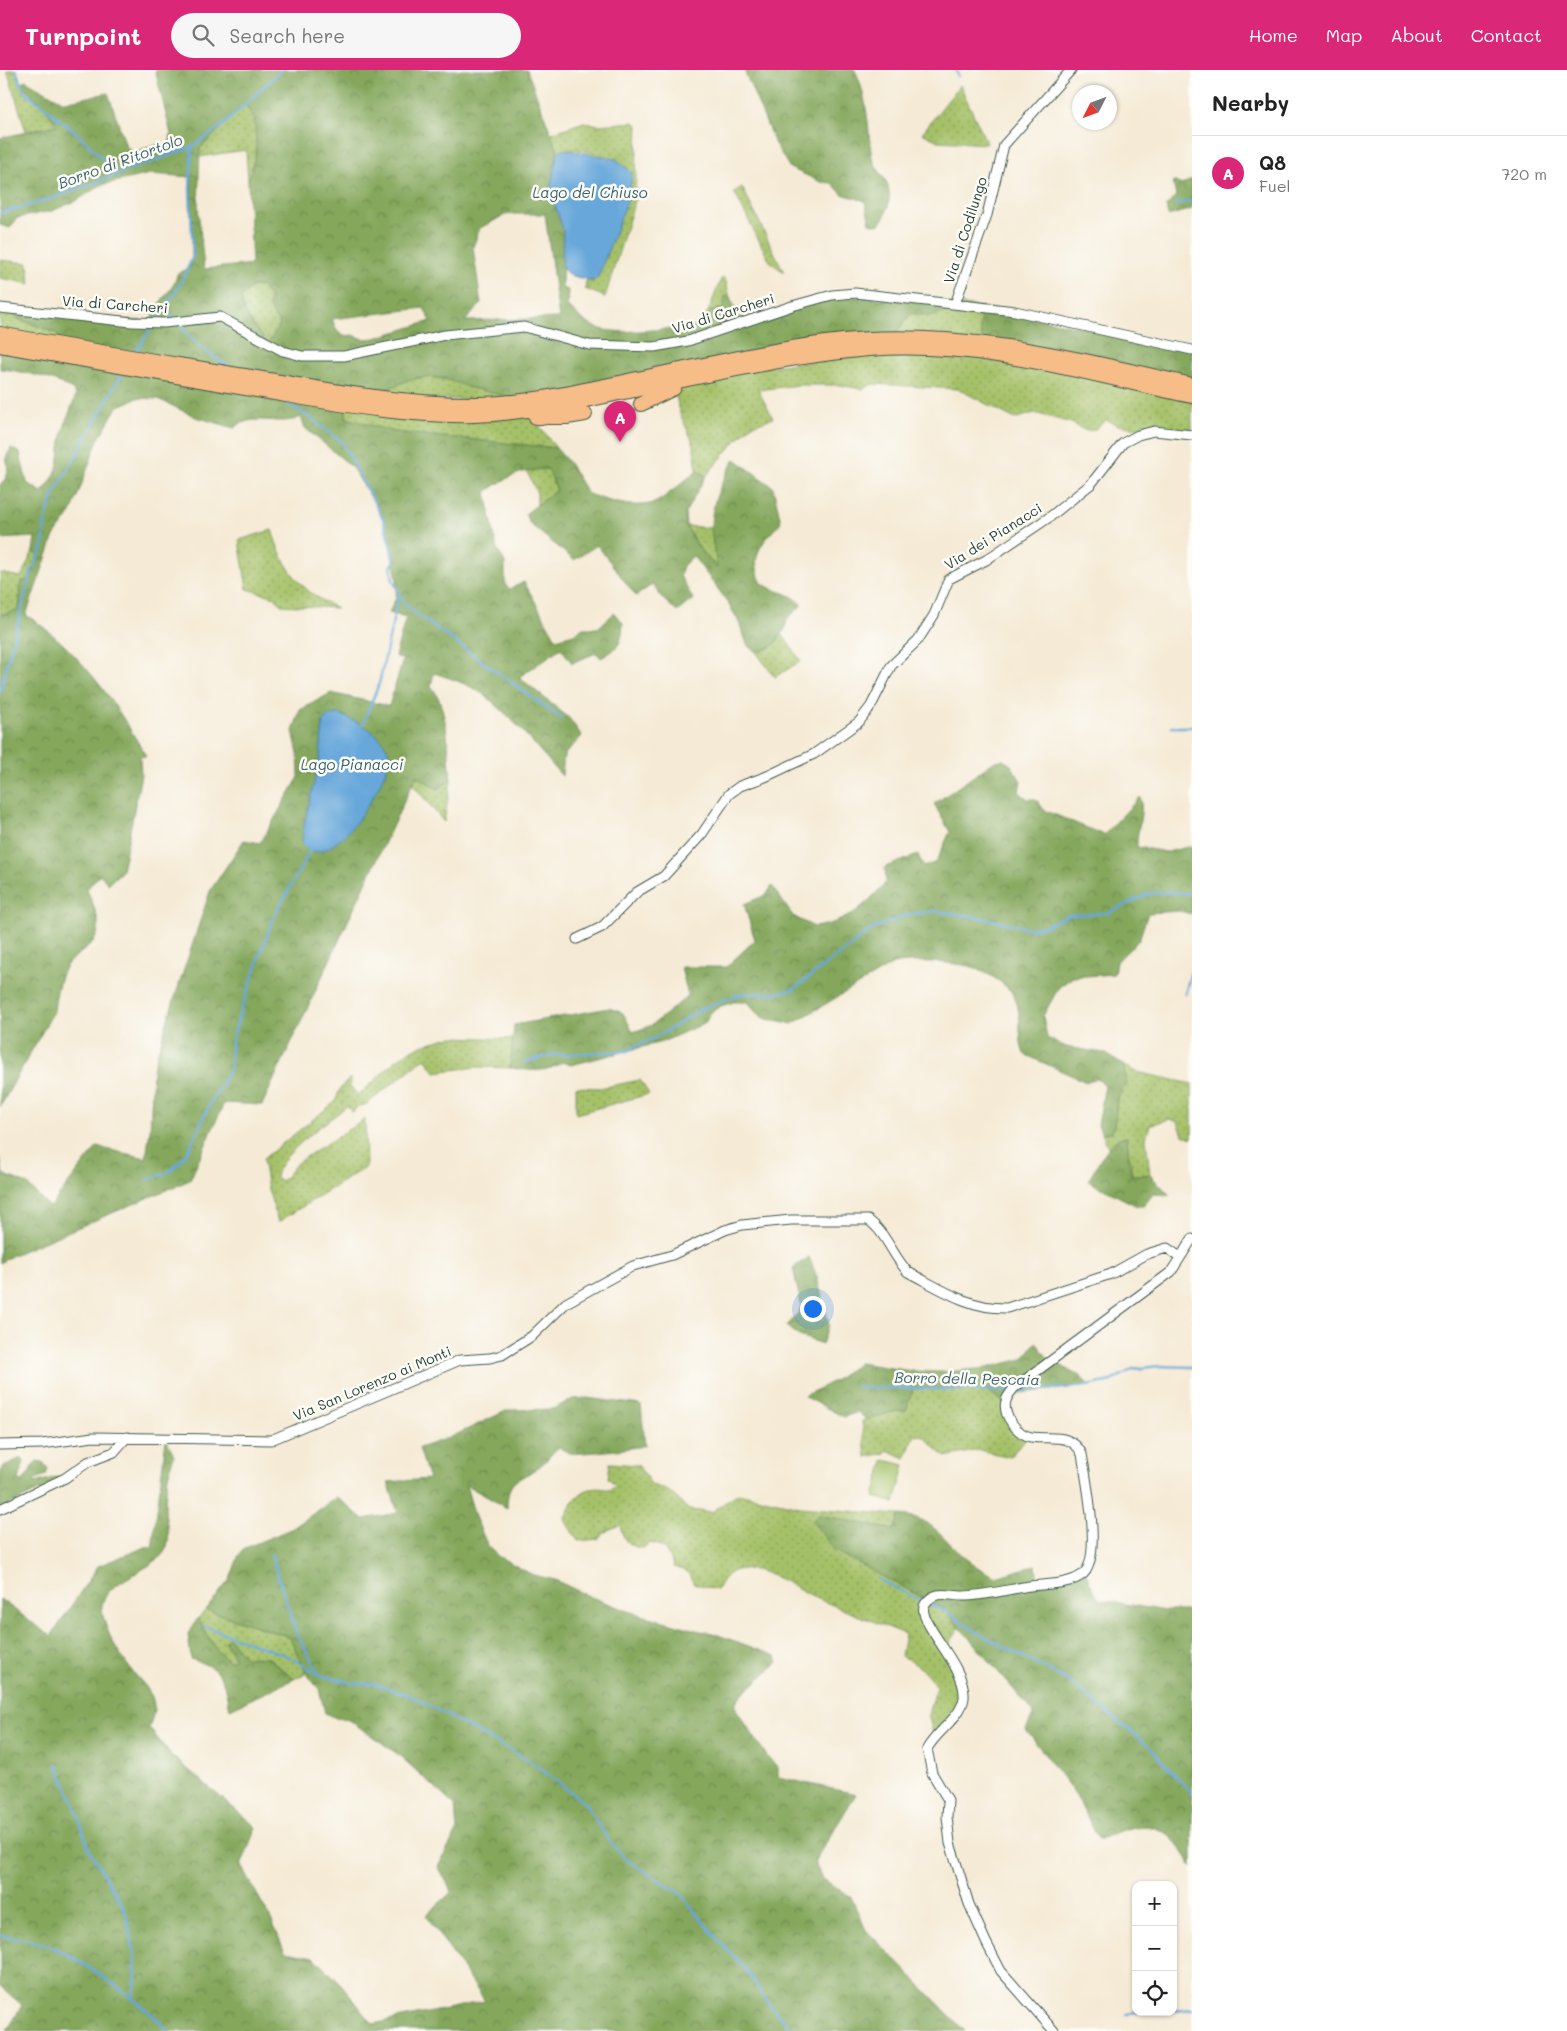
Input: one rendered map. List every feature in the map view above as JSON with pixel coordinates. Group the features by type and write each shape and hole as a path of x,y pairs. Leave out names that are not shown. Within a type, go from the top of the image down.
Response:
{"highway":[{"path":"0,334 368,398 433,404 509,402 573,393 775,351 829,342 892,338 937,338 991,344 1059,355 1192,385"},
{"path":"0,345 346,405 436,414 474,415 545,408 700,377 838,352 873,348 955,350 1046,363 1192,396"},
{"path":"641,404 700,377"},
{"path":"436,414 462,421 546,416 567,417 585,414"}],"street":[{"name":"Via di Codilungo","path":"955,304 987,215 1004,145 1072,70"},
{"name":"Via di Carcheri","path":"0,308 132,322 164,323 220,318 283,351 302,356 344,356 445,335 524,327 589,345 654,347 688,340 832,294 855,293 1015,310 1192,350"},
{"name":"Via dei Pianacci","path":"577,939 602,927 637,892 664,876 702,834 729,794 740,786 765,777 814,754 860,722 871,706 891,666 918,640 934,615 949,579 986,560 1052,516 1091,484 1123,443 1138,435 1154,431 1192,435"},
{"name":"Via San Lorenzo ai Monti","path":"0,1446 42,1444 93,1437 271,1440 460,1360 490,1358 502,1354 532,1336 566,1303 633,1266 672,1255 725,1230 742,1225 791,1220 868,1220 875,1224 900,1264 908,1272 974,1305 993,1308 1007,1308 1111,1274 1154,1251 1167,1248 1180,1257"},
{"path":"1054,2031 1001,1971 969,1904 953,1852 947,1817 948,1800 932,1773 927,1749 934,1736 961,1706 964,1698 963,1686 959,1671 924,1620 924,1606 930,1597 942,1594 970,1596 1068,1581 1085,1572 1092,1556 1090,1510 1082,1454 1078,1446 1062,1437 1028,1436 1013,1426 1006,1412 1005,1403 1014,1388 1171,1272 1192,1239"},
{"path":"0,1509 65,1478 88,1462 114,1452 127,1437"}],"green space":[{"path":"7,70 16,70 24,91 41,103 57,125 26,131"},
{"path":"155,70 527,70 558,152 550,190 563,230 562,288 568,290 567,305 591,325 604,330 614,331 677,328 684,332 696,326 708,312 724,308 725,296 730,297 742,323 832,295 955,304 934,316 911,313 892,338 521,400 467,387 447,379 427,377 408,380 368,398 63,345 56,333 18,319 7,308 151,322 154,311 174,284 177,274 189,268 192,262 191,177 150,174 101,185 76,201 52,211 17,218 10,228 0,225 0,138 57,125 41,103 21,85 25,80 64,102 108,93 126,146 133,152 160,144 169,146 171,134","holes":["245,104 255,120 256,154 248,182 252,264 204,269 198,207 200,149","507,214 545,214 559,318 465,321 481,304 473,247 480,228","252,286 261,286 270,297 269,307 280,325 268,343 244,311 241,298","424,308 431,321 375,338 364,339 353,335 343,336 337,331 332,319"]},
{"path":"744,70 855,70 865,100 872,157 889,191 886,213 878,225 870,223 865,201 842,194 832,183 821,182 790,168 775,144"},
{"path":"960,85 987,144 938,141 922,133"},
{"path":"245,104 254,123 257,142 248,181 246,150 199,157 200,149"},
{"path":"584,122 599,125 633,122 638,125 635,200 605,297 585,289 586,281 593,281 629,197 616,159 587,151 571,149 558,152 551,133"},
{"path":"1192,179 1192,209 1168,216 1166,206 1176,197 1173,181 1182,185"},
{"path":"742,187 784,272 770,262 734,192"},
{"path":"0,260 28,263 30,284 0,278"},
{"path":"725,278 730,297 725,296 724,308 708,312 721,279"},
{"path":"253,286 261,286 270,297 269,307 280,325 268,343 251,322 242,304 241,298"},
{"path":"955,304 981,307 983,342 892,338 911,313 927,316"},
{"path":"981,307 1192,350 1192,385 983,342 980,329"},
{"path":"0,308 7,308 18,319 56,333 63,345 0,334"},
{"path":"0,345 346,405 346,418 394,432 556,448 569,463 588,494 612,502 629,505 645,505 658,501 697,470 706,476 685,513 686,526 701,551 717,568 711,519 715,501 735,459 773,487 781,522 766,539 759,551 756,564 760,579 765,585 788,594 802,605 787,619 785,629 774,645 762,651 755,651 748,646 737,618 724,597 693,556 683,566 680,576 693,599 677,612 662,598 653,584 636,596 597,545 574,560 530,524 525,514 557,490 548,469 522,472 486,492 497,549 505,562 505,585 510,589 524,582 556,639 574,634 583,628 598,628 614,613 623,623 622,636 618,645 601,658 596,653 572,663 561,648 519,677 569,718 582,736 564,755 562,776 517,725 487,697 455,680 434,673 431,686 437,695 444,718 451,780 438,789 416,776 262,1105 224,1103 190,1180 13,1255 0,1263 0,1157 3,1174 27,1184 50,1207 97,1147 146,1158 150,1130 153,1069 210,891 244,840 260,843 299,777 298,753 293,731 300,710 331,693 389,706 403,660 395,656 406,617 389,613 396,598 397,579 383,516 351,466 305,428 301,417 284,421 250,421 234,428 196,417 158,399 137,398 117,407 98,440 71,513 54,536 26,615 63,644 79,660 122,716 146,756 140,757 141,775 122,871 108,884 100,874 87,889 98,920 97,936 90,945 69,962 63,972 58,985 54,1011 0,1107 0,615 19,610 21,581 29,580 38,555 33,551 35,537 0,539 0,485 7,476 6,458 11,448 20,453 27,483 42,492 49,484 58,464 64,427 76,395 72,390 54,380 18,371 0,369","holes":["323,722 390,755 387,770 381,781 320,756"]},
{"path":"925,348 1192,396 1192,435 1118,425 1106,420 1094,430 1086,431 1072,423 1034,413 1015,419 958,389 873,384 862,389 840,385 799,385 758,390 773,418 752,425 706,476 697,470 693,442 680,414 674,388 713,373"},
{"path":"427,377 450,381 521,400 368,398 408,380"},
{"path":"346,405 489,420 533,417 556,448 394,432 346,418"},
{"path":"548,469 557,490 537,505 537,493 526,470"},
{"path":"686,526 711,528 718,569 701,551"},
{"path":"272,530 282,556 295,577 313,594 337,608 281,605 275,597 247,589 239,540"},
{"path":"33,551 39,555 29,580 21,582 19,611 0,615 0,573 21,577"},
{"path":"782,634 801,661 775,677 755,651 771,647"},
{"path":"1003,760 1011,765 1021,781 1019,792 1028,799 1036,799 1044,810 1104,835 1140,797 1142,808 1137,847 1167,852 1192,846 1192,914 1180,911 1148,913 1139,940 1116,962 1114,974 1073,977 1059,987 1043,1016 1047,1038 1066,1047 1105,1053 1123,1065 1127,1084 1117,1102 1112,1132 1102,1134 1098,1125 1105,1085 1096,1078 1086,1082 1024,1054 1017,1005 1015,998 1008,988 981,970 951,963 920,962 893,964 792,1024 767,1019 753,1010 747,1002 734,1002 721,1006 711,1012 705,1023 662,1042 571,1065 562,1062 544,1070 510,1068 514,1025 609,1008 623,1013 633,1032 652,1025 688,996 681,967 726,967 755,940 744,904 766,895 772,886 793,916 814,927 836,922 863,906 886,882 885,867 918,855 924,867 936,862 950,832 934,804 995,761"},
{"path":"416,776 438,789 451,780 444,822 413,785"},
{"path":"452,1037 513,1039 510,1068 477,1067 435,1072 425,1058 367,1104 357,1107 352,1113 347,1106 294,1149 285,1159 276,1178 282,1181 298,1162 365,1119 366,1167 278,1222 268,1189 263,1159 335,1102 340,1089 350,1078 350,1086 358,1095 380,1074 407,1053 423,1045"},
{"path":"1123,1065 1137,1072 1192,1084 1192,1138 1183,1135 1178,1122 1170,1119 1150,1125 1146,1138 1150,1175 1131,1175 1131,1160 1116,1140 1109,1149 1102,1134 1112,1132 1117,1102 1127,1084"},
{"path":"640,1080 649,1094 576,1114 576,1087 600,1088"},
{"path":"1127,1137 1131,1175 1150,1175 1170,1195 1153,1194 1144,1206 1137,1206 1088,1181 1107,1150 1116,1140"},
{"path":"809,1257 817,1277 829,1325 822,1344 799,1336 787,1326 799,1312 801,1305 793,1268"},
{"path":"1036,1342 1050,1361 1081,1376 1089,1386 1020,1393 1012,1392 1005,1403 986,1390 913,1389 906,1410 866,1420 858,1412 844,1417 804,1396 834,1381 859,1363 912,1371 946,1372 986,1368 1023,1359"},
{"path":"913,1389 986,1390 1005,1403 1006,1412 1028,1436 1010,1457 979,1450 945,1457 924,1437 915,1435 905,1458 887,1450 885,1453 866,1457 862,1421 906,1410"},
{"path":"587,1398 641,1405 645,1445 574,1453 569,1453 559,1447 542,1464 512,1485 509,1490 507,1508 466,1485 475,1517 487,1544 496,1555 533,1575 555,1580 591,1597 631,1612 713,1633 776,1656 778,1662 741,1695 736,1702 736,1709 768,1758 778,1767 778,1777 856,1794 814,1862 823,1879 851,1897 866,1930 965,2031 7,2031 22,2005 0,1986 0,1599 51,1636 98,1566 148,1546 152,1549 166,1439 174,1456 166,1495 165,1513 168,1544 160,1557 109,1591 103,1600 102,1610 109,1634 118,1650 152,1696 154,1708 149,1728 172,1756 256,1827 241,1866 271,1919 285,1952 314,1957 341,1984 373,2024 485,2001 426,1915 452,1892 438,1866 457,1832 455,1806 399,1755 349,1720 336,1718 325,1713 319,1689 306,1673 290,1637 206,1610 230,1579 239,1555 245,1548 293,1528 337,1497 363,1519 398,1513 388,1482 429,1479 419,1448 451,1437 508,1410 553,1409 573,1399"},
{"path":"21,1458 24,1461 19,1480 25,1479 37,1461 43,1462 48,1469 46,1475 35,1479 35,1483 56,1477 63,1480 0,1509 0,1473 2,1467"},
{"path":"884,1460 905,1465 895,1503 874,1497"},
{"path":"610,1463 638,1465 651,1484 670,1492 689,1510 712,1512 738,1493 800,1507 900,1515 894,1530 819,1515 835,1551 944,1609 960,1627 946,1649 964,1698 934,1736 928,1714 936,1687 921,1668 901,1656 905,1634 823,1601 775,1576 755,1570 740,1569 731,1572 722,1581 717,1590 693,1583 689,1573 674,1567 668,1554 658,1545 649,1543 643,1548 629,1544 624,1538 620,1525 608,1530 598,1539 578,1541 564,1519 576,1498 586,1490 601,1488 610,1490 616,1486 608,1478"},
{"path":"819,1515 894,1530 900,1515 911,1517 928,1524 967,1559 996,1577 1036,1565 1038,1585 1085,1572 1098,1599 1165,1611 1192,1611 1192,1867 1174,1840 1164,1832 1154,1828 1142,1826 1130,1828 1099,1840 1076,1795 1026,1730 1034,1713 944,1609 835,1551 812,1521"},
{"path":"206,1610 290,1637 306,1673 294,1679 269,1658 245,1657 231,1641 230,1651 235,1658 230,1661 224,1658 211,1642 198,1618"},
{"path":"198,1618 211,1642 224,1658 230,1661 235,1658 225,1642 229,1638 245,1657 269,1658 294,1679 230,1709 220,1676 210,1667 191,1659 188,1634"}],"water":[{"name":"Lago del Chiuso","path":"563,149 616,159 632,173 629,197 598,277 593,281 569,275 562,268 563,230 550,190 558,152"},
{"name":"Lago Pianacci","path":"339,714 368,729 381,739 389,753 388,763 372,799 359,818 344,836 329,848 315,851 302,844 303,829 320,756 323,722 329,715"}],"waterway":[{"path":"16,70 24,91 77,133 116,173"},
{"name":"Borro di Ritortolo","path":"0,213 47,200 192,147 221,127 282,70"},
{"path":"956,70 958,76"},
{"path":"157,320 181,283 193,256 190,189 192,147"},
{"path":"1176,204 1192,201"},
{"path":"165,307 175,320"},
{"path":"135,353 154,324"},
{"path":"178,324 201,348 229,367"},
{"path":"0,692 31,572 43,547 45,522 54,494 124,370"},
{"path":"282,401 307,415 343,443 383,519 394,559 391,568 393,580 402,599 411,610 562,719"},
{"path":"362,726 379,684 399,594"},
{"path":"1172,727 1192,727"},
{"path":"148,1179 167,1173 178,1164 189,1149 209,1106 230,1068 232,1040 272,921 312,847"},
{"path":"524,1062 552,1055 627,1051 662,1034 701,1009 726,999 741,994 777,993 794,989 872,929 906,915 936,911 993,920 1030,929 1045,926 1069,915 1108,913 1148,894 1171,892 1192,894"},
{"path":"1185,994 1192,968"},
{"name":"Borro della Pescaia","path":"1013,1392 1087,1386 1111,1381 1133,1369 1159,1366 1192,1367"},
{"name":"Borro della Pescaia","path":"857,1387 1008,1391"},
{"path":"271,1554 296,1632 319,1674"},
{"path":"878,1579 923,1602"},
{"path":"928,1604 947,1612 977,1632 1068,1681 1148,1745 1192,1794"},
{"path":"204,1626 288,1656 320,1675 352,1683 375,1684 414,1697 533,1763 585,1803 610,1842 628,1861 680,1893 717,1939 745,1968 770,2006 793,2031"},
{"path":"57,1764 76,1809 89,1849 125,1910 134,1949 136,1979 133,2000"},
{"path":"0,1936 36,1942 68,1955 99,1974 132,1998 168,2031"},
{"path":"1177,2011 1192,2009"},
{"path":"1127,2014 1132,2014"}],"place":[{"name":"Q8","path":"620,442"}]}
